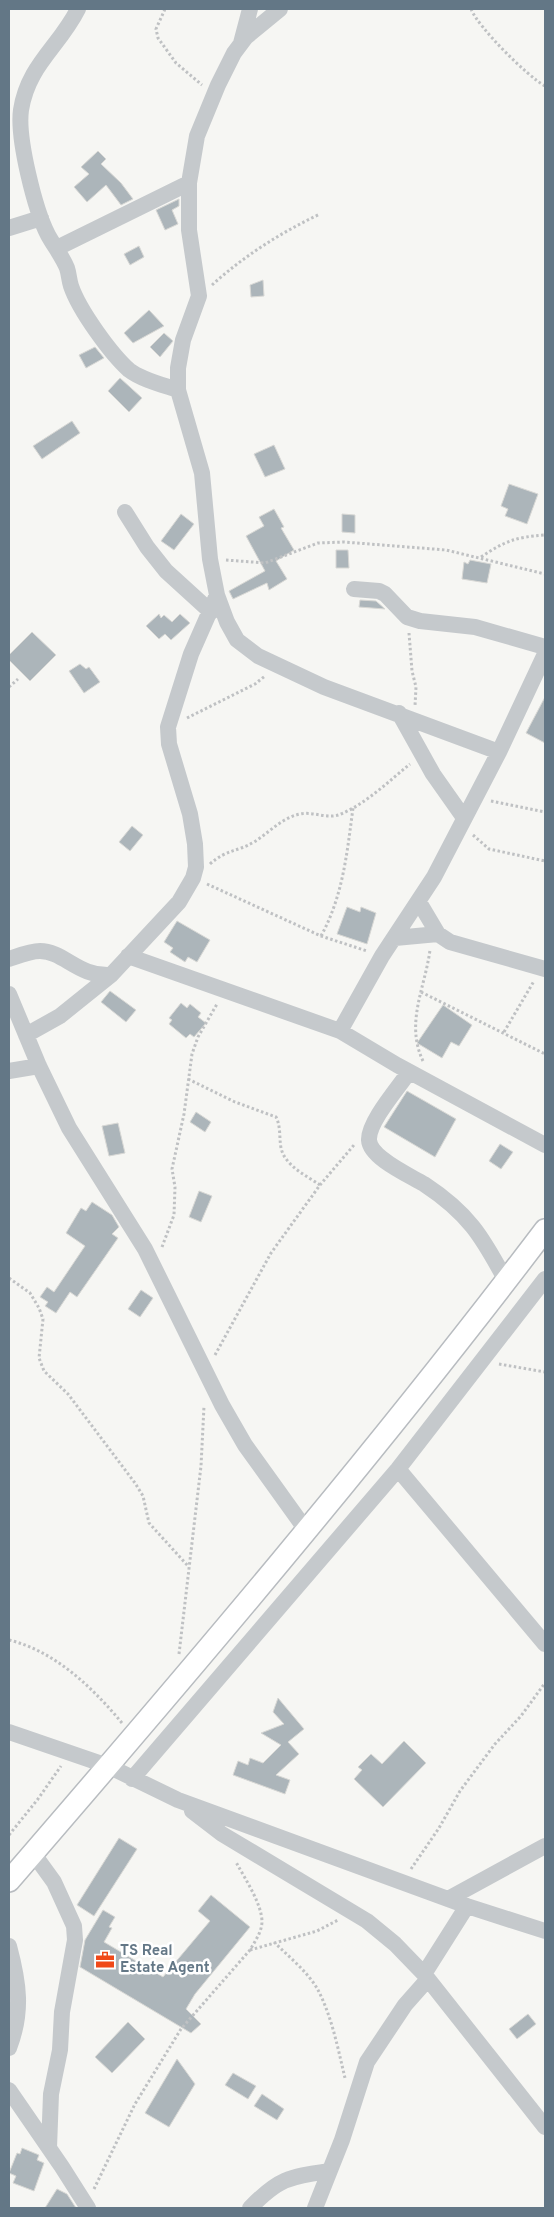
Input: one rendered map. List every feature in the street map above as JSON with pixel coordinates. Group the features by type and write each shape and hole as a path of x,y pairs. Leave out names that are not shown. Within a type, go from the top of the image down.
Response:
{"main road":[{"path":"9,1881 134,1737 306,1530 454,1349 545,1230"}],"street":[{"path":"78,9 61,37 36,67 27,85 21,111 20,130 40,218 68,269 72,287 79,302 116,357 131,371 178,390"},
{"path":"242,43 250,9"},
{"path":"280,9 242,43 234,53 209,105 197,136 189,183 189,230 199,296 183,340 178,368 178,390 202,473 210,559 217,595 227,622 237,640 258,656 324,687 407,716 499,752"},
{"path":"9,147 20,130"},
{"path":"57,248 189,183"},
{"path":"9,228 40,218"},
{"path":"125,512 147,547 166,570 210,612"},
{"path":"354,589 379,590 407,617 420,621 483,628 545,648"},
{"path":"26,1035 60,1016 111,975 178,902 194,878 196,867 195,844 190,814 169,744 168,727 190,654 217,595"},
{"path":"340,1031 382,956 419,902 499,752 545,654"},
{"path":"407,716 433,774 464,818"},
{"path":"419,902 435,934"},
{"path":"395,938 435,934 457,944 544,968"},
{"path":"9,959 40,951 50,953 84,972 100,976 111,975"},
{"path":"128,956 340,1031 410,1072 545,1145"},
{"path":"9,994 39,1066 69,1128 122,1211 154,1266 245,1446 306,1530"},
{"path":"9,1071 39,1066"},
{"path":"410,1072 373,1125 369,1139 372,1149 383,1160 424,1185 464,1214 476,1230 506,1281"},
{"path":"132,1779 398,1469 545,1279"},
{"path":"398,1469 545,1644"},
{"path":"9,1732 108,1766 178,1800 467,1906 545,1931"},
{"path":"178,1800 222,1834 352,1912 395,1944 426,1977 545,2127"},
{"path":"448,1899 545,1846"},
{"path":"33,1853 54,1882 74,1926 74,1940 62,2012 60,2050 51,2094 49,2148"},
{"path":"315,2208 342,2140 367,2062 379,2041 426,1977 467,1906"},
{"path":"9,1946 14,1963 18,2021 9,2048"},
{"path":"9,2090 87,2207"},
{"path":"250,2208 264,2194 288,2178 329,2171"}],"path":[{"path":"165,9 156,29 158,38 176,63 201,84 209,105"},
{"path":"471,9 474,18 504,50 532,78 545,86"},
{"path":"210,288 230,269 284,231 320,214"},
{"path":"480,558 506,541 520,536 545,535"},
{"path":"210,559 265,563 318,543 344,542 425,548 480,558 545,574"},
{"path":"407,617 412,670 416,687 407,716"},
{"path":"168,727 255,684 278,666"},
{"path":"9,687 18,679"},
{"path":"382,956 321,936 194,878 223,853 255,842 287,819 305,814 334,816 353,808 423,754"},
{"path":"473,801 490,800 545,812"},
{"path":"321,936 340,896 353,808"},
{"path":"464,818 474,837 489,849 545,861"},
{"path":"429,1069 418,1050 414,1032 421,992 435,934"},
{"path":"504,1032 544,968"},
{"path":"154,1266 174,1215 175,1187 172,1169 184,1114 192,1054 198,1037 224,990"},
{"path":"421,992 545,1054"},
{"path":"188,1079 235,1102 276,1117 280,1124 281,1150 287,1160 320,1185"},
{"path":"206,1371 271,1253 320,1185 373,1125"},
{"path":"9,1278 30,1293 39,1308 43,1319 39,1358 44,1371 73,1400 143,1496 149,1523 160,1538 188,1566"},
{"path":"482,1361 545,1372"},
{"path":"178,1661 201,1466 204,1404"},
{"path":"9,1640 25,1644 48,1656 77,1677 102,1698 134,1737"},
{"path":"402,1882 439,1828 460,1791 495,1744 521,1716 545,1683"},
{"path":"9,1835 38,1799 69,1753"},
{"path":"87,2207 135,2104 168,2049 181,2029 250,1950 258,1936 262,1921 256,1904 222,1834"},
{"path":"250,1950 317,1931 352,1912"},
{"path":"274,1942 304,1972 318,1990 337,2045 352,2106"}],"building":[{"path":"98,151 106,159 101,164 121,183 133,199 121,205 106,185 87,202 74,187 89,174 81,167"},
{"path":"179,199 179,206 172,210 178,224 165,230 156,210"},
{"path":"139,246 144,257 130,265 124,254"},
{"path":"263,280 264,296 251,297 250,285"},
{"path":"149,310 164,326 133,343 124,333"},
{"path":"164,333 173,341 160,357 150,347"},
{"path":"95,347 104,358 86,368 79,355"},
{"path":"120,378 142,398 129,412 108,391"},
{"path":"72,421 80,433 42,459 33,446"},
{"path":"274,445 285,469 265,477 254,454"},
{"path":"509,484 538,494 527,524 505,516 508,509 501,506"},
{"path":"274,509 284,527 281,528 294,550 276,561 287,579 269,590 267,583 233,599 229,591 265,571 246,536 264,526 259,517"},
{"path":"181,514 194,524 174,550 161,541"},
{"path":"342,514 355,515 355,533 342,532"},
{"path":"336,550 348,550 349,568 336,568"},
{"path":"470,560 491,564 487,583 462,579 464,562 468,564"},
{"path":"360,600 376,601 385,609 359,607"},
{"path":"159,614 161,618 164,615 172,622 180,614 190,623 171,640 165,634 159,639 146,626"},
{"path":"32,632 56,655 30,681 9,660 9,655"},
{"path":"80,664 86,669 89,667 100,682 84,693 69,671"},
{"path":"545,697 545,743 526,733"},
{"path":"132,826 143,835 130,851 119,842"},
{"path":"347,907 360,912 361,907 376,913 367,944 337,934"},
{"path":"177,921 210,940 197,962 188,957 185,962 170,952 173,948 164,942"},
{"path":"110,991 136,1010 126,1022 101,1002"},
{"path":"181,1003 187,1008 190,1004 201,1013 198,1017 206,1023 194,1037 190,1034 186,1038 169,1024 172,1020 169,1018"},
{"path":"443,1005 472,1025 459,1046 451,1042 442,1058 417,1043"},
{"path":"407,1091 456,1119 435,1157 384,1127"},
{"path":"196,1112 211,1122 205,1132 190,1122"},
{"path":"118,1123 125,1153 109,1156 102,1126"},
{"path":"500,1144 513,1152 501,1169 489,1161"},
{"path":"199,1191 212,1196 201,1222 189,1217"},
{"path":"92,1202 112,1215 119,1227 112,1234 118,1238 77,1297 70,1292 56,1313 45,1306 48,1302 40,1297 47,1287 54,1292 85,1246 66,1233 81,1208 86,1211"},
{"path":"141,1290 153,1298 140,1317 128,1309"},
{"path":"278,1698 304,1729 288,1742 299,1754 276,1775 290,1780 285,1794 233,1775 238,1761 248,1765 250,1758 263,1763 281,1745 261,1733 284,1724 273,1712"},
{"path":"404,1741 426,1763 383,1807 354,1779 362,1770 358,1767 371,1754 382,1764"},
{"path":"119,1838 137,1849 94,1916 77,1905"},
{"path":"211,1895 250,1927 195,1994 186,2009 201,2024 191,2033 80,1967 85,1940 103,1910 115,1917 109,1927 112,1928 104,1942 163,1977 210,1921 198,1911"},
{"path":"528,2014 536,2024 517,2039 509,2029"},
{"path":"128,2022 145,2039 112,2073 95,2057"},
{"path":"177,2059 195,2084 169,2127 145,2113"},
{"path":"233,2073 256,2086 248,2099 225,2085"},
{"path":"262,2094 284,2109 277,2120 254,2106"},
{"path":"22,2148 39,2155 37,2160 44,2163 34,2191 13,2183 16,2176 9,2173 17,2153 20,2154"},
{"path":"57,2189 67,2194 76,2208 45,2208"}],"place":[{"name":"TS Real Estate Agent","path":"105,1960"}]}
